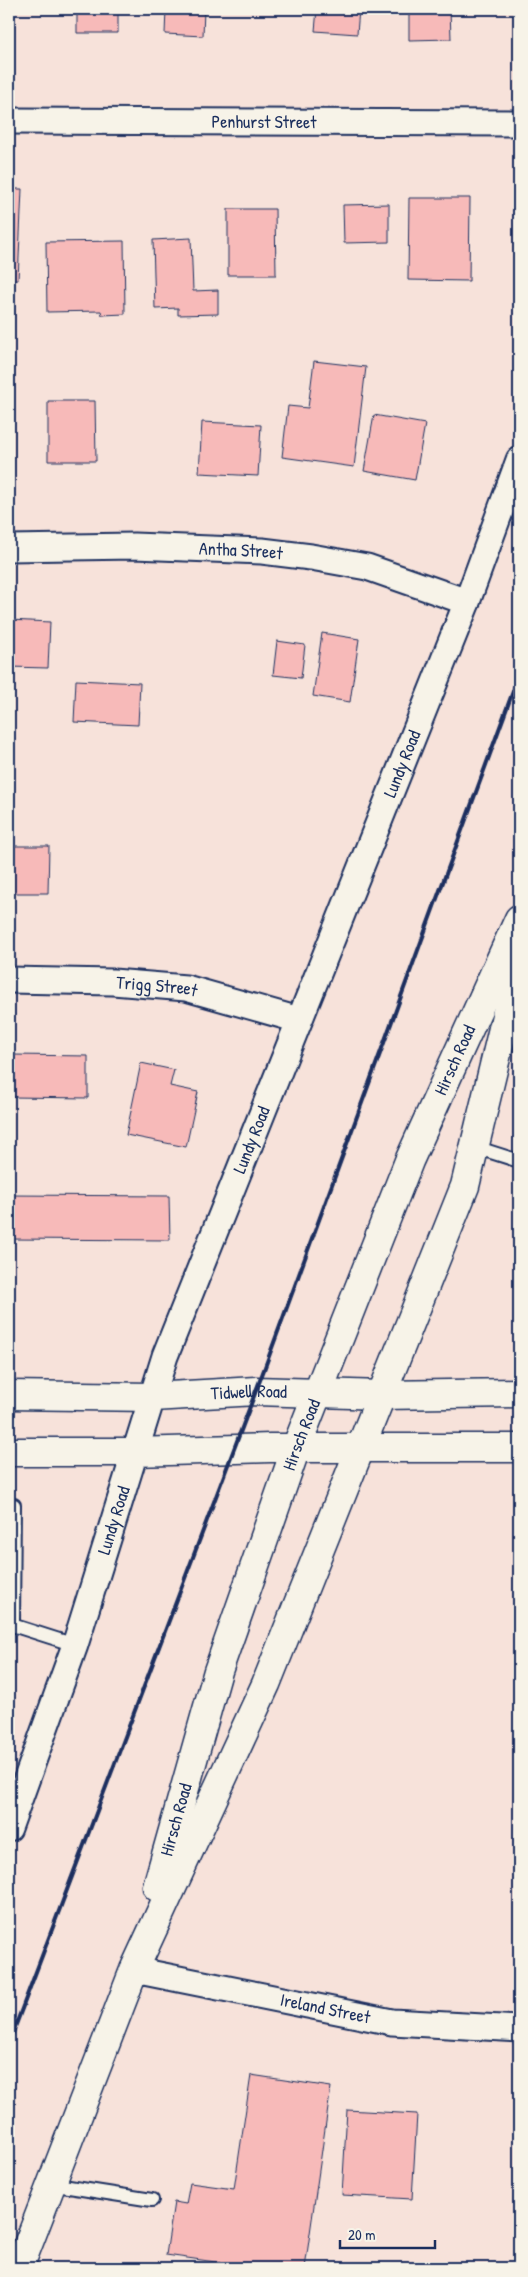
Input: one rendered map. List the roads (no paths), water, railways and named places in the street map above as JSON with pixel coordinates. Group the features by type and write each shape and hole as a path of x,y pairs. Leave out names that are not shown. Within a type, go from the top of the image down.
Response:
{"main road":[{"name":"Hirsch Road","path":"134,1970 218,1671 296,1448 409,1161 519,919"},
{"name":"Hirsch Road","path":"19,2268 134,1970 266,1684 465,1186 519,962"},
{"name":"Tidwell Road","path":"9,1395 152,1396 256,1391 382,1395 519,1394"},
{"path":"9,1452 135,1452 296,1448 519,1448"}],"street":[{"name":"Penhurst Street","path":"9,121 519,123"},
{"name":"Lundy Road","path":"9,1828 74,1645 165,1356 467,602 519,460"},
{"name":"Antha Street","path":"9,548 134,546 262,551 367,567 467,602"},
{"name":"Trigg Street","path":"9,980 113,982 186,988 299,1020"},
{"name":"Ireland Street","path":"134,1970 392,2022 519,2029"}],"lane":[{"path":"475,1147 519,1161"},
{"path":"9,1505 14,1505 11,1624 74,1645"},
{"path":"50,2184 152,2200"}],"railway":[{"path":"9,2043 265,1367 519,675"}]}
